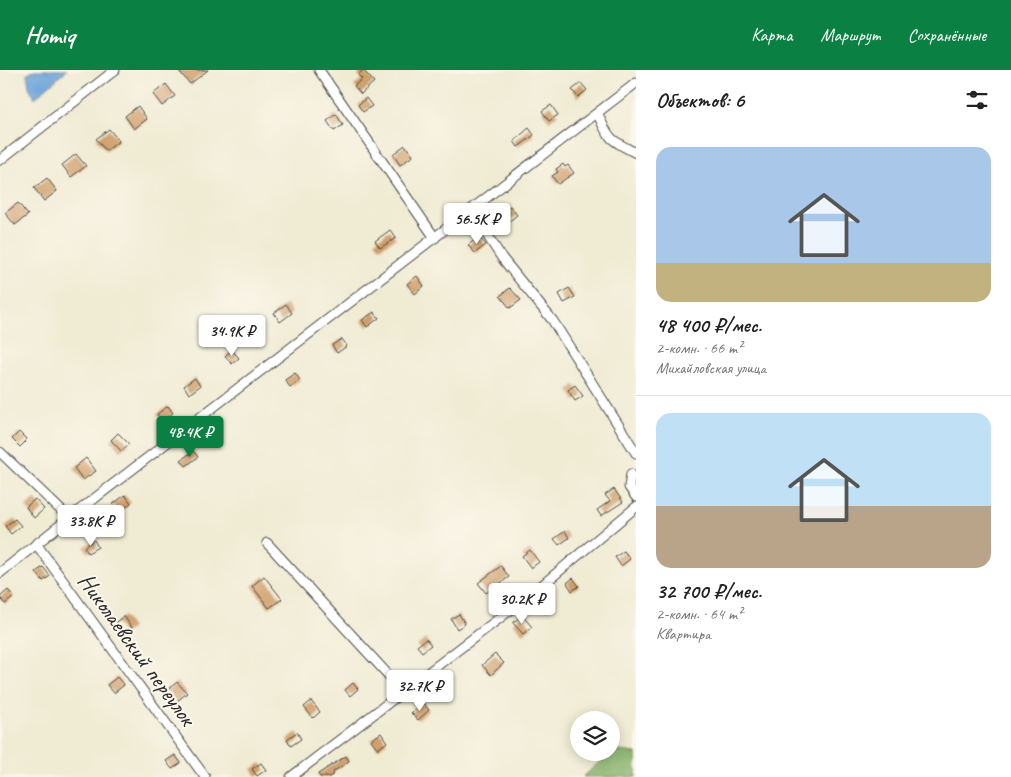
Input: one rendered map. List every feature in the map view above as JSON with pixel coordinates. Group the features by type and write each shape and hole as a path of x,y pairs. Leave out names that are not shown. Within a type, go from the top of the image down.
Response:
{"street":[{"path":"0,160 115,70"},
{"path":"319,70 435,238"},
{"path":"0,573 636,83"},
{"path":"598,114 610,137 616,143 636,153"},
{"path":"471,210 502,258 553,321 636,453"},
{"path":"0,452 69,518"},
{"path":"631,474 629,487 636,497"},
{"path":"291,777 534,592 636,507"},
{"path":"267,543 404,692"},
{"name":"Николаевский переулок","path":"37,545 205,777"}],"green space":[{"path":"620,751 636,753 636,777 583,777 600,761 620,761"}],"water":[{"path":"34,70 67,70 35,98 29,87 27,74"}],"building":[{"path":"178,70 208,70 190,84"},
{"path":"363,70 374,82 361,94 354,86 362,79 358,75"},
{"path":"581,83 587,90 578,97 572,90"},
{"path":"166,84 175,96 162,106 153,94"},
{"path":"366,98 372,106 363,112 358,105"},
{"path":"551,105 558,115 549,121 542,111"},
{"path":"138,106 147,119 134,129 125,116"},
{"path":"336,114 343,125 334,131 327,121"},
{"path":"529,128 534,135 518,147 514,141"},
{"path":"109,129 119,141 106,151 96,139"},
{"path":"405,145 413,156 400,165 393,154"},
{"path":"76,154 86,166 71,177 62,165"},
{"path":"563,164 565,167 568,165 574,173 558,184 552,176 558,172 556,169"},
{"path":"47,178 57,191 44,201 34,188"},
{"path":"18,203 28,215 15,225 5,213"},
{"path":"510,206 517,215 507,223 500,214"},
{"path":"390,230 396,238 380,248 375,241"},
{"path":"479,237 486,245 475,253 468,245"},
{"path":"417,276 424,286 415,294 407,284"},
{"path":"510,288 521,300 510,308 500,296"},
{"path":"569,288 575,297 564,303 559,294"},
{"path":"286,304 292,313 280,322 274,313"},
{"path":"374,312 379,318 367,327 362,320"},
{"path":"342,339 347,346 337,353 332,345"},
{"path":"232,350 239,358 232,364 225,356"},
{"path":"295,373 300,380 290,387 285,380"},
{"path":"195,378 200,386 189,394 184,386"},
{"path":"575,385 583,396 575,401 568,390"},
{"path":"168,406 173,413 162,421 157,414"},
{"path":"19,432 27,440 20,447 12,439"},
{"path":"118,433 129,444 121,451 111,440"},
{"path":"193,451 198,457 186,466 181,460"},
{"path":"86,458 96,471 83,480 74,468"},
{"path":"614,489 623,502 601,516 597,510 610,501 605,495"},
{"path":"125,495 131,503 119,513 113,504"},
{"path":"35,499 44,509 34,518 26,507"},
{"path":"15,519 21,526 11,534 5,526"},
{"path":"565,531 569,538 559,545 554,539"},
{"path":"94,540 98,547 88,553 84,547"},
{"path":"530,550 539,562 531,568 522,556"},
{"path":"624,551 630,559 621,566 615,557"},
{"path":"501,566 509,577 486,593 478,583"},
{"path":"43,567 50,576 43,581 36,572"},
{"path":"264,576 282,599 269,608 252,586"},
{"path":"573,578 579,586 572,591 567,583"},
{"path":"8,590 14,597 5,604 0,597"},
{"path":"459,614 465,624 457,629 451,619"},
{"path":"522,615 532,627 523,634 513,623"},
{"path":"124,616 132,628 124,634 116,622"},
{"path":"426,639 431,645 422,652 417,646"},
{"path":"495,654 504,663 491,675 482,665"},
{"path":"117,677 124,685 114,693 107,685"},
{"path":"177,682 187,693 176,702 167,691"},
{"path":"353,683 358,689 350,696 345,690"},
{"path":"311,701 320,712 313,718 304,707"},
{"path":"423,703 429,710 418,720 411,713"},
{"path":"297,732 301,739 291,746 287,739"},
{"path":"381,733 387,742 378,749 371,740"},
{"path":"175,755 181,763 172,769 166,761"},
{"path":"346,756 349,761 333,772 334,774 329,777 320,777 318,774"},
{"path":"261,763 266,770 257,776 252,769"}]}
